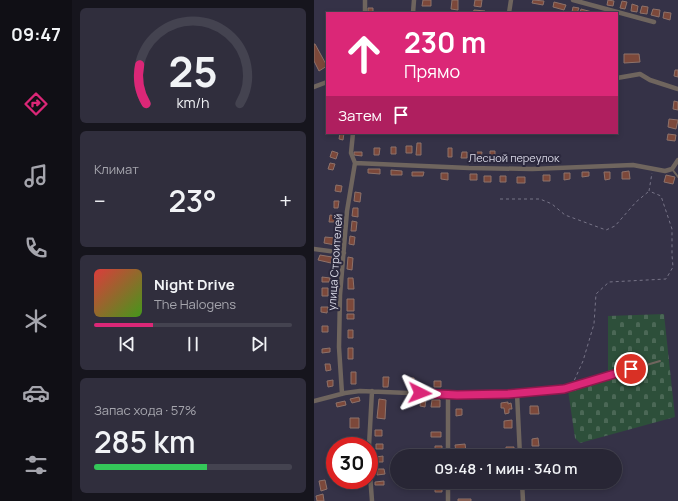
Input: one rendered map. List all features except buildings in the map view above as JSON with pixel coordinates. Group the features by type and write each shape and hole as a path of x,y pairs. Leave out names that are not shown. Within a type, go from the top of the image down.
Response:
{"street":[{"path":"365,0 365,12"},
{"path":"412,12 414,0"},
{"path":"509,12 510,0"},
{"path":"573,0 617,12"},
{"path":"618,12 654,22"},
{"path":"618,78 640,74 650,80 678,89"},
{"path":"314,87 326,82"},
{"name":"улица Строителей","path":"342,394 339,347 340,295 347,212 355,163 351,153 353,134"},
{"path":"672,169 678,160"},
{"name":"Лесной переулок","path":"355,163 532,169 633,165 665,171 672,169"},
{"path":"314,249 344,253"},
{"path":"314,401 360,391 448,394 517,393 564,389"},
{"path":"369,437 372,391"},
{"path":"517,393 520,449"},
{"path":"448,394 448,449"},
{"path":"371,489 372,501"},
{"path":"448,489 448,501"},
{"path":"522,489 523,501"}],"lane":[{"path":"672,169 678,177"},
{"path":"564,389 660,361"}],"path":[{"path":"500,199 540,199 552,204 565,215 606,230 616,226 636,202 649,191 653,169"},
{"path":"564,389 574,381 583,361 594,324 596,294 609,282 666,279 673,267 672,229 661,196 649,191"}],"green space":[{"path":"664,314 675,417 580,443 575,438 568,390 608,378 608,316"}],"route":[{"path":"420,393 457,395 508,394 564,389 631,369"}]}
